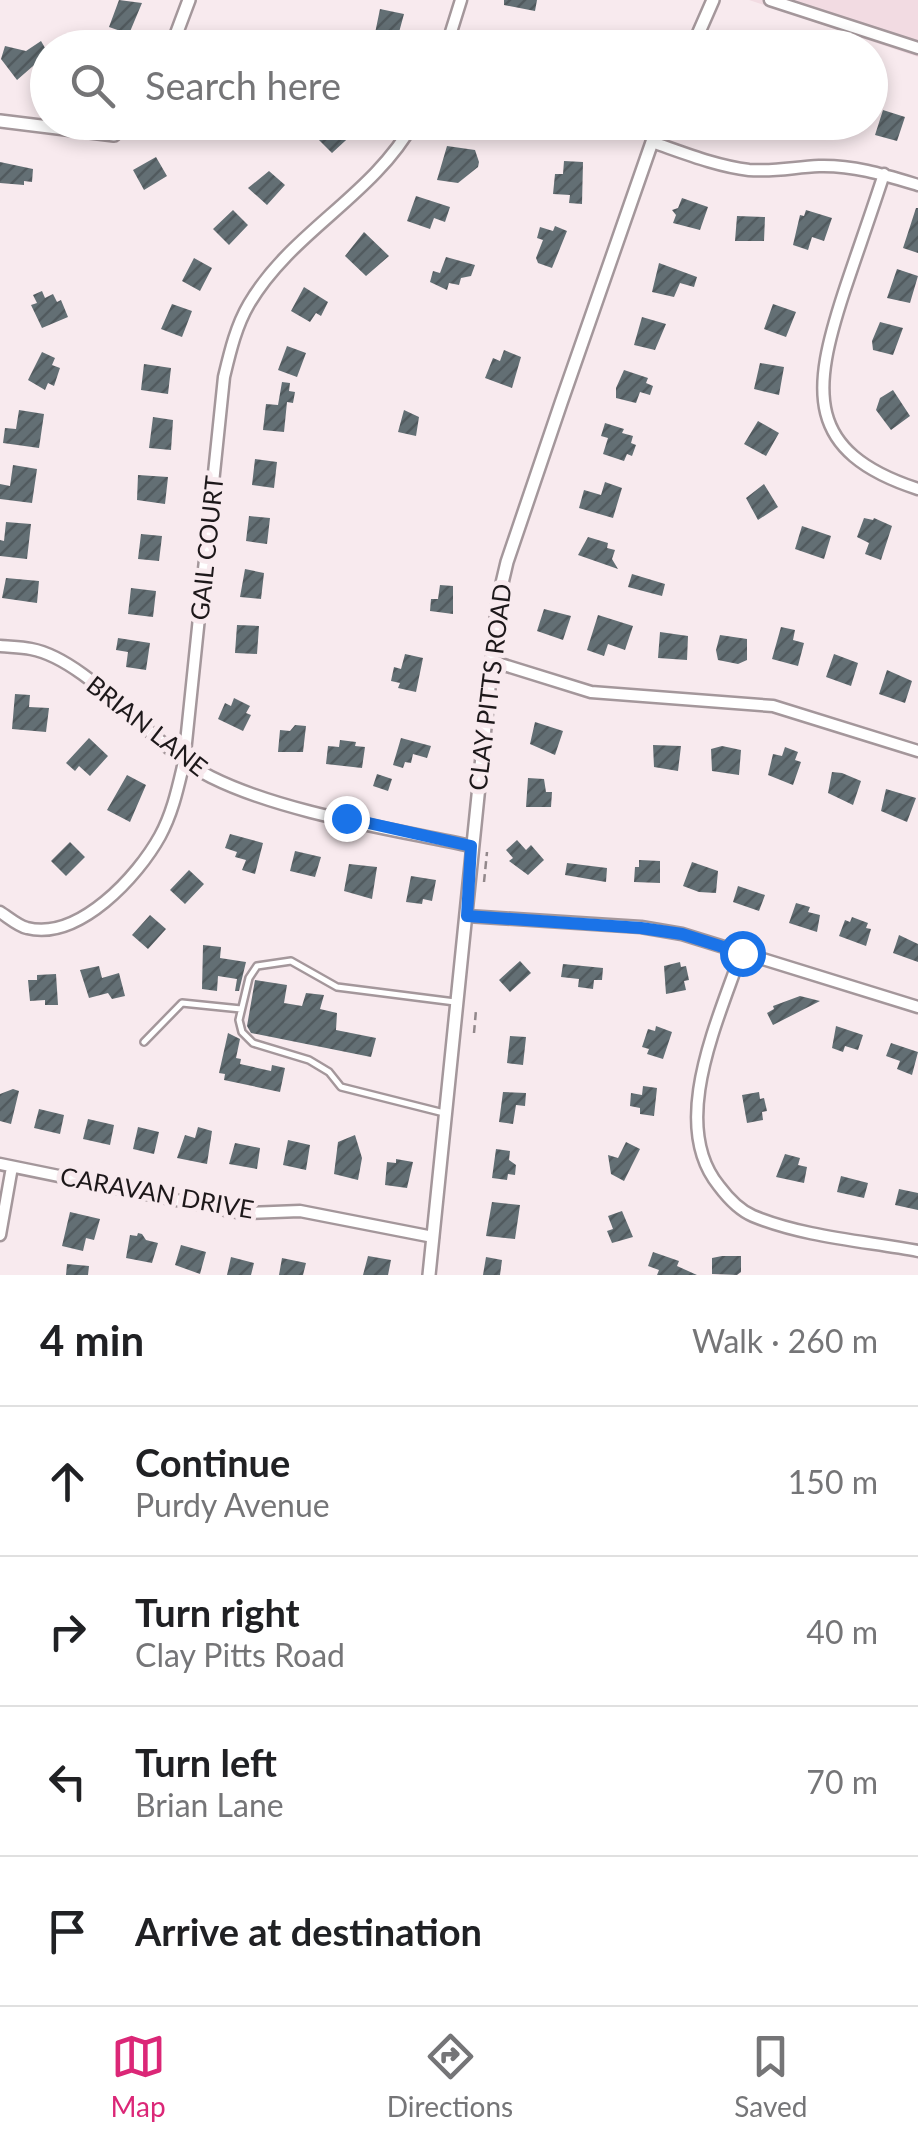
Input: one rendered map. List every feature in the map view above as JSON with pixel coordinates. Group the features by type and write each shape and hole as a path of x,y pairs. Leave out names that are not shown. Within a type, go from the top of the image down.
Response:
{"street":[{"path":"177,30 188,0"},
{"path":"452,30 461,0"},
{"path":"700,30 713,0"},
{"path":"770,0 862,30"},
{"path":"888,38 918,48"},
{"path":"0,121 30,125"},
{"name":"GAIL COURT","path":"0,912 25,928 53,928 83,916 112,896 159,837 172,808 184,762 224,377 232,344 248,306 268,278 288,254 379,173 402,140"},
{"path":"652,142 748,170 853,168 918,186"},
{"name":"CLAY PITTS ROAD","path":"428,1275 498,600 507,562 652,142"},
{"path":"884,174 828,341 821,378 832,430 848,450 866,468 918,488"},
{"name":"BRIAN LANE","path":"0,646 34,649 68,664 184,762 245,791 471,846"},
{"path":"490,661 591,692 773,706 918,751"},
{"path":"467,916 682,934 918,1007"},
{"path":"742,953 701,1078 697,1102 702,1158 713,1179 749,1214 816,1232 918,1251"},
{"path":"0,1235 6,1165"},
{"name":"CARAVAN DRIVE","path":"6,1165 244,1213 300,1211 433,1237"}],"lane":[{"path":"446,1113 341,1087 329,1072 308,1060 254,1043 242,1032 239,1020 249,978 257,966 292,961 337,987 458,1002"},
{"path":"144,1042 182,1002 241,1009"}],"path":[{"path":"484,882 486,852"},
{"path":"474,1032 476,1010"}],"shaded area":[{"path":"749,0 918,0 918,57 888,47 888,30 838,30"}],"building":[{"path":"119,0 142,3 131,30 109,27"},
{"path":"504,0 537,0 535,11 504,5"},
{"path":"380,9 404,14 400,30 376,30"},
{"path":"5,46 26,51 30,48 30,69 17,80 1,59"},
{"path":"888,112 905,117 897,141 888,139"},
{"path":"319,140 346,140 332,153"},
{"path":"447,146 475,150 479,162 458,183 437,180"},
{"path":"156,157 167,176 144,190 133,170"},
{"path":"564,161 583,162 582,204 569,203 570,195 553,194 555,174 563,174"},
{"path":"0,162 33,169 32,182 0,183"},
{"path":"269,171 285,185 267,205 248,188"},
{"path":"416,196 450,207 445,222 434,218 430,229 407,221"},
{"path":"682,198 708,207 700,230 673,223 676,215 672,210 678,208"},
{"path":"918,208 918,253 903,248"},
{"path":"233,210 248,225 229,245 213,229"},
{"path":"806,210 832,218 824,241 812,237 808,250 793,245 800,215 804,216"},
{"path":"737,216 765,217 764,241 735,241"},
{"path":"555,226 567,231 552,268 538,263 536,258 543,240 537,238 540,227 553,231"},
{"path":"364,232 389,256 366,276 345,256"},
{"path":"446,257 475,265 471,276 461,278 459,285 449,283 447,290 430,282 433,271 440,273"},
{"path":"194,258 212,268 200,291 182,281"},
{"path":"659,263 697,277 694,287 680,283 674,297 652,292"},
{"path":"897,269 918,276 910,303 887,298"},
{"path":"304,287 328,302 321,316 316,313 310,322 291,311"},
{"path":"42,291 45,298 53,294 57,302 61,300 68,317 42,328 31,305 37,303 33,295"},
{"path":"172,304 192,311 182,337 161,329"},
{"path":"773,304 796,312 786,337 764,329"},
{"path":"642,317 666,324 655,350 634,345"},
{"path":"880,322 903,328 893,355 873,350 872,341"},
{"path":"287,346 306,353 297,377 278,370"},
{"path":"504,350 521,357 512,388 485,378 493,358 500,361"},
{"path":"42,352 55,358 52,365 60,368 54,386 48,383 45,390 28,380"},
{"path":"760,363 784,367 779,395 754,389"},
{"path":"144,364 171,368 168,394 141,390"},
{"path":"624,370 648,378 646,383 653,386 650,395 640,392 636,403 616,398"},
{"path":"282,382 290,383 289,391 295,392 293,403 287,402 284,432 263,430 266,404 278,405"},
{"path":"893,390 910,416 891,430 876,410 880,398"},
{"path":"19,410 44,414 39,448 3,443 5,428 16,429"},
{"path":"404,410 419,417 416,436 398,432"},
{"path":"153,417 173,420 171,450 149,448"},
{"path":"758,421 779,433 766,456 744,444"},
{"path":"605,423 633,436 631,443 636,445 632,456 627,454 624,461 603,454 608,438 601,436"},
{"path":"255,459 277,462 274,488 252,485"},
{"path":"13,465 37,469 32,503 0,499 0,484 10,486"},
{"path":"138,475 168,477 165,504 137,500"},
{"path":"605,482 622,488 613,518 579,508 584,490 601,495"},
{"path":"764,484 778,507 758,520 746,498"},
{"path":"249,516 270,518 267,544 246,541"},
{"path":"864,518 892,526 881,560 865,554 869,543 857,537"},
{"path":"6,522 31,524 27,559 0,556"},
{"path":"802,526 831,536 824,559 795,549"},
{"path":"141,534 162,536 159,561 138,559"},
{"path":"588,537 608,543 607,548 615,550 612,559 618,569 578,555"},
{"path":"245,569 264,573 261,599 240,597"},
{"path":"632,574 665,584 662,596 628,587"},
{"path":"6,578 39,581 37,603 2,598"},
{"path":"440,585 453,586 453,614 430,611 431,599 438,599"},
{"path":"131,588 156,591 153,617 128,614"},
{"path":"544,609 571,616 563,640 537,631"},
{"path":"598,615 633,626 625,650 608,644 604,656 587,650"},
{"path":"237,625 259,626 257,654 235,653"},
{"path":"781,627 795,630 793,640 804,643 798,666 772,659"},
{"path":"660,632 688,636 687,660 658,658"},
{"path":"720,635 747,639 747,660 738,664 718,660"},
{"path":"118,638 150,643 146,670 126,667 128,652 116,650"},
{"path":"405,654 423,658 416,692 398,688 400,683 391,681 394,667 401,669"},
{"path":"834,654 858,663 851,686 826,677"},
{"path":"887,670 912,681 905,703 879,694"},
{"path":"15,694 30,695 29,707 49,708 46,732 12,729"},
{"path":"234,698 250,706 246,713 251,715 243,731 218,719 225,703 231,706"},
{"path":"535,722 563,731 555,755 530,744"},
{"path":"295,725 306,726 303,752 278,752 280,730 290,731"},
{"path":"89,738 108,756 90,776 79,766 75,771 66,763"},
{"path":"401,738 431,746 427,758 413,754 411,763 405,762 403,768 393,765"},
{"path":"340,740 365,747 362,768 326,764 328,746 339,747"},
{"path":"653,745 681,746 678,771 654,767"},
{"path":"722,746 741,750 739,775 712,771 711,749"},
{"path":"785,747 798,752 795,760 801,762 793,785 768,775 773,754 782,756"},
{"path":"832,772 861,781 853,805 828,793"},
{"path":"377,774 392,779 388,791 373,786"},
{"path":"127,775 146,785 130,822 107,810"},
{"path":"528,778 544,779 546,792 552,792 551,807 526,807"},
{"path":"886,789 916,798 907,822 881,811"},
{"path":"230,834 263,843 255,874 242,870 246,860 225,848"},
{"path":"517,840 526,850 531,845 544,860 528,875 509,861 513,858 506,850"},
{"path":"70,842 85,857 66,876 51,861"},
{"path":"295,851 321,857 315,877 290,871"},
{"path":"639,860 660,861 660,883 634,882"},
{"path":"692,862 718,871 716,893 683,886"},
{"path":"567,863 607,868 606,882 565,875"},
{"path":"349,864 377,867 372,899 344,891"},
{"path":"189,870 204,884 185,904 170,890"},
{"path":"411,876 436,880 432,901 406,902"},
{"path":"738,886 765,895 759,911 733,902"},
{"path":"796,903 820,915 817,932 789,923"},
{"path":"150,915 166,929 148,949 132,935"},
{"path":"852,917 868,923 866,928 871,929 866,946 839,936 845,920 850,922"},
{"path":"899,935 918,944 918,962 893,953"},
{"path":"203,945 221,947 220,958 246,962 239,991 235,991 237,979 218,976 217,991 202,989"},
{"path":"520,961 531,973 510,992 499,980"},
{"path":"680,962 681,967 686,966 689,980 684,981 686,990 666,994 664,966"},
{"path":"563,964 603,968 602,980 594,980 593,989 578,987 579,979 561,977"},
{"path":"99,966 102,978 119,973 125,996 112,999 108,993 89,998 80,970"},
{"path":"56,974 58,1005 45,1005 45,1000 30,1001 28,980 37,980 37,975"},
{"path":"255,980 287,985 284,1003 302,1006 306,993 324,995 320,1009 337,1013 336,1030 376,1038 371,1057 251,1033 247,1026"},
{"path":"800,996 820,1001 773,1025 767,1013 773,1006"},
{"path":"656,1026 672,1032 663,1059 647,1054 649,1049 642,1047 648,1029 655,1031"},
{"path":"836,1026 863,1035 858,1050 845,1046 843,1052 832,1048"},
{"path":"228,1033 240,1039 236,1058 241,1059 240,1064 271,1071 272,1065 285,1068 280,1092 224,1080 225,1074 219,1073"},
{"path":"510,1036 526,1037 523,1065 507,1063"},
{"path":"891,1043 918,1052 912,1075 897,1069 900,1061 886,1056"},
{"path":"643,1086 657,1088 654,1116 640,1114 640,1108 630,1106 631,1093 642,1095"},
{"path":"19,1091 11,1124 0,1121 0,1094"},
{"path":"503,1092 526,1093 525,1106 516,1105 513,1124 499,1122"},
{"path":"759,1092 767,1111 762,1112 763,1120 747,1123 742,1095"},
{"path":"39,1109 64,1115 60,1134 34,1128"},
{"path":"88,1119 114,1125 110,1145 83,1139"},
{"path":"138,1127 159,1132 154,1154 133,1149"},
{"path":"198,1127 212,1131 207,1164 177,1158 185,1135 195,1138"},
{"path":"355,1135 362,1158 358,1180 334,1174 338,1142"},
{"path":"288,1140 310,1145 306,1170 283,1165"},
{"path":"626,1142 640,1149 624,1181 611,1174 608,1155 618,1158"},
{"path":"235,1143 260,1148 257,1169 229,1164"},
{"path":"496,1149 510,1151 509,1160 516,1165 515,1175 508,1174 507,1180 492,1178"},
{"path":"785,1154 800,1158 798,1165 807,1167 804,1183 776,1177"},
{"path":"396,1159 413,1162 407,1188 385,1185 387,1162 396,1163"},
{"path":"841,1176 868,1183 864,1198 837,1192"},
{"path":"899,1189 918,1193 918,1210 895,1205"},
{"path":"492,1202 520,1205 515,1239 486,1236"},
{"path":"622,1211 633,1237 612,1243 607,1231 613,1229 608,1216"},
{"path":"70,1212 100,1219 94,1240 86,1238 83,1251 62,1246"},
{"path":"138,1233 158,1243 152,1263 126,1258 130,1235"},
{"path":"181,1245 206,1252 200,1274 175,1265"},
{"path":"653,1252 679,1261 677,1266 697,1275 657,1275 659,1270 648,1266"},
{"path":"368,1256 391,1260 388,1275 363,1275"},
{"path":"741,1256 741,1272 712,1274 712,1258"},
{"path":"231,1257 254,1263 251,1275 227,1275"},
{"path":"486,1257 502,1260 500,1275 483,1275"},
{"path":"282,1258 306,1263 303,1275 279,1275"},
{"path":"67,1264 89,1266 88,1275 66,1275"}],"route":[{"path":"346,818 471,846 467,916 641,928 682,934 742,953"}]}
